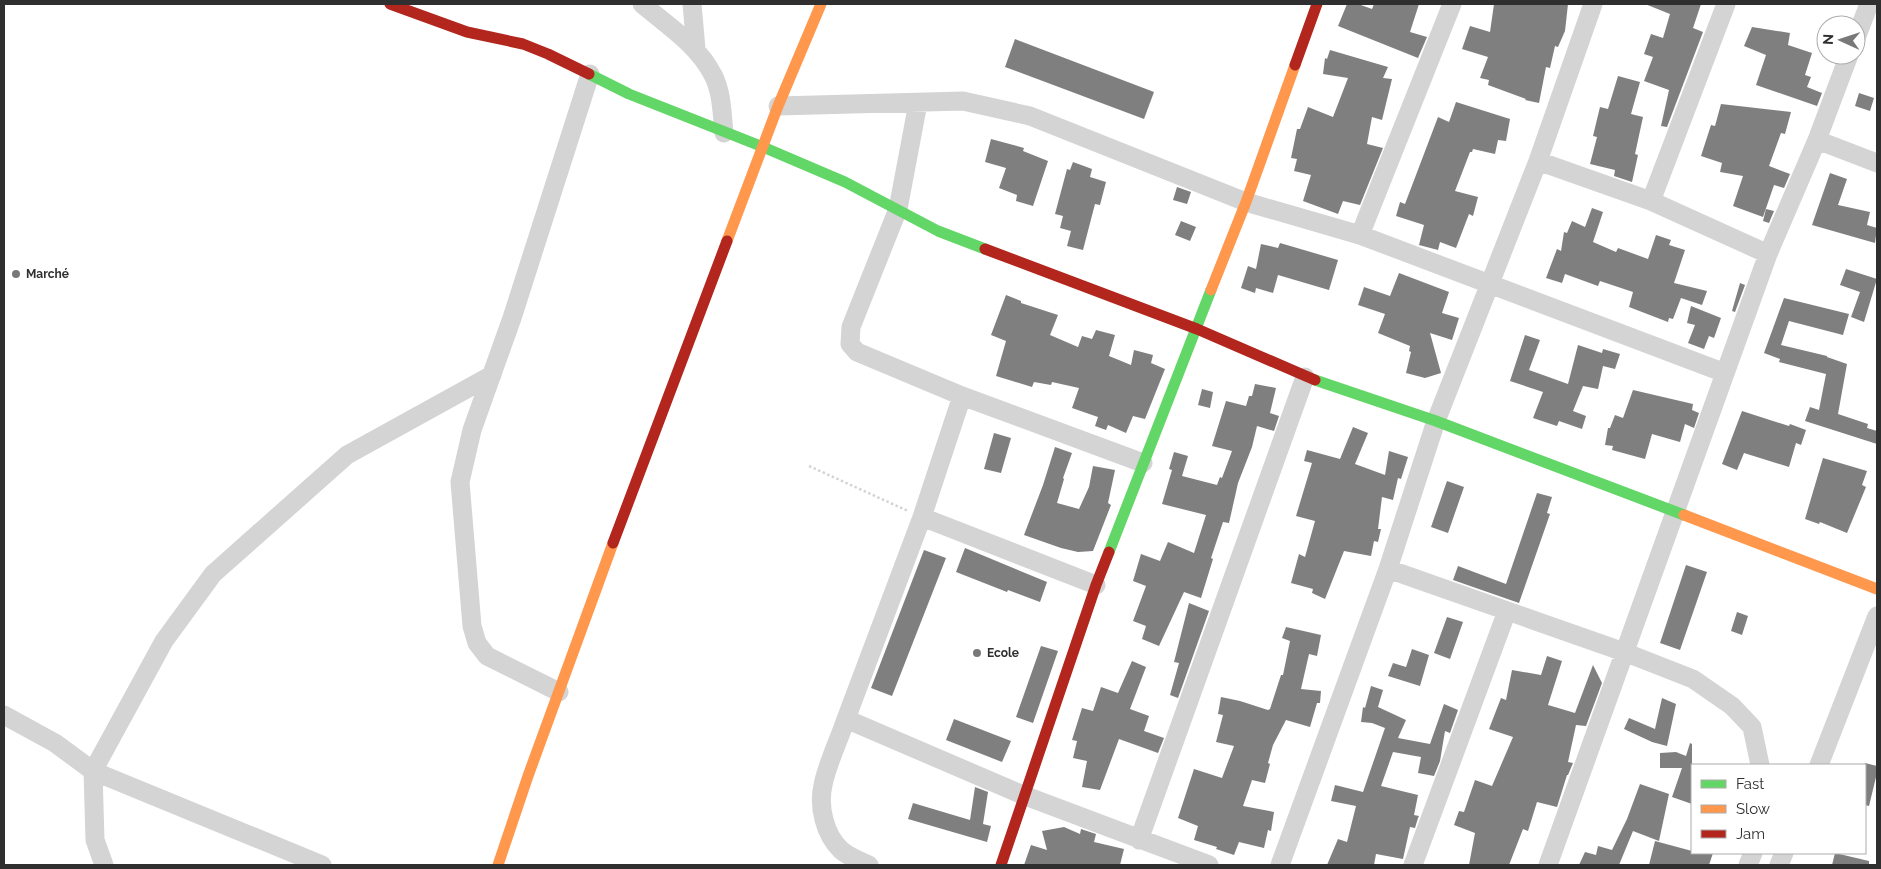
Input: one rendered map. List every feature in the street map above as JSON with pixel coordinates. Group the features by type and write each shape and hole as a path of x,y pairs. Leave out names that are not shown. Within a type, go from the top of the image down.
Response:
{"street":[{"path":"390,4 467,32 523,44 590,74 628,94 763,147 845,182 938,231 1197,329 1305,377 1436,421 1877,589"},
{"path":"642,4 696,49 714,76 724,133"},
{"path":"692,4 696,49"},
{"path":"498,865 660,414 778,106 821,4"},
{"path":"1001,865 1023,795 1096,585 1246,202 1317,4"},
{"path":"1360,236 1452,4"},
{"path":"1280,865 1388,569 1436,421 1538,161 1593,4"},
{"path":"1651,201 1726,4"},
{"path":"1548,865 1768,254 1817,140 1846,65"},
{"path":"559,692 487,656 476,643 472,626 460,482 472,430 512,318 590,74"},
{"path":"778,106 963,101 1030,116 1246,202 1360,236 1725,373"},
{"path":"918,103 898,209 851,327 850,344 858,352 962,396 1143,463"},
{"path":"1817,140 1877,164"},
{"path":"1538,161 1651,201 1768,254"},
{"path":"104,865 95,840 93,771 164,641 213,574 346,455 492,375"},
{"path":"1139,840 1305,377"},
{"path":"868,865 854,859 841,850 827,830 823,813 823,785 922,517 962,396"},
{"path":"922,517 1096,585"},
{"path":"1388,569 1624,652 1693,679 1732,706 1752,727 1760,764"},
{"path":"1413,865 1506,611"},
{"path":"1819,764 1877,616"},
{"path":"4,715 55,744 93,771 322,865"},
{"path":"846,719 1023,795 1209,865"}],"path":[{"path":"809,466 922,517"}],"building":[{"path":"1347,4 1358,4 1372,9 1374,4 1419,4 1410,32 1427,37 1418,58 1338,26"},
{"path":"1494,4 1568,4 1565,31 1558,47 1555,46 1550,68 1546,67 1539,103 1525,100 1488,85 1489,80 1480,78 1488,57 1462,49 1470,26 1490,32"},
{"path":"1645,4 1701,4 1693,28 1703,32 1667,127 1661,126 1669,90 1644,81 1653,57 1644,54 1651,34 1663,38 1670,14"},
{"path":"1752,27 1790,33 1788,45 1812,53 1805,75 1811,77 1807,87 1822,93 1817,106 1756,85 1766,55 1744,46"},
{"path":"1015,39 1154,92 1144,119 1005,67"},
{"path":"1330,50 1388,67 1383,78 1392,79 1382,120 1372,117 1367,144 1383,148 1360,205 1343,201 1338,214 1303,201 1311,175 1294,171 1297,159 1291,158 1297,129 1300,129 1308,107 1333,117 1348,78 1323,74 1325,58 1327,59"},
{"path":"1618,76 1640,82 1631,114 1643,117 1635,154 1638,155 1632,182 1614,176 1615,170 1590,164 1597,137 1593,136 1600,107 1608,109"},
{"path":"1859,93 1874,98 1870,111 1855,106"},
{"path":"1456,102 1510,119 1506,141 1498,140 1495,154 1473,149 1470,152 1455,191 1478,197 1473,216 1469,214 1456,248 1440,242 1438,250 1419,245 1424,225 1396,216 1400,202 1405,204 1438,117 1449,122"},
{"path":"1721,104 1791,112 1785,134 1781,133 1769,166 1790,174 1784,188 1774,185 1763,217 1733,206 1743,176 1720,172 1722,163 1701,156 1711,125 1715,126"},
{"path":"991,139 1024,148 1023,151 1048,161 1033,206 1016,201 1017,195 999,188 1006,168 985,162"},
{"path":"1073,162 1092,169 1090,177 1106,182 1100,205 1095,204 1083,250 1067,246 1071,231 1060,228 1063,216 1055,214 1067,169 1070,170"},
{"path":"1830,173 1847,179 1838,205 1870,212 1867,225 1877,228 1875,243 1812,225"},
{"path":"1177,187 1191,192 1187,204 1173,200"},
{"path":"1592,208 1603,212 1593,242 1616,252 1618,248 1648,259 1656,235 1671,240 1669,245 1685,250 1674,283 1707,291 1702,305 1681,298 1673,319 1669,318 1668,322 1629,307 1633,292 1600,281 1598,286 1565,274 1562,283 1546,278 1557,249 1561,251 1564,232 1567,233 1572,221 1585,227"},
{"path":"1766,209 1774,211 1769,223 1763,221"},
{"path":"1181,221 1196,227 1190,241 1175,235"},
{"path":"1280,243 1338,260 1329,290 1278,275 1273,293 1256,288 1255,293 1241,288 1248,266 1256,269 1261,244 1278,248"},
{"path":"1846,269 1877,279 1864,322 1851,317 1860,292 1840,285"},
{"path":"1399,273 1449,292 1442,313 1459,318 1452,340 1430,333 1441,373 1425,378 1406,373 1411,352 1409,351 1410,346 1378,333 1385,314 1358,305 1364,287 1390,296"},
{"path":"1740,283 1745,285 1735,312 1732,311"},
{"path":"1006,295 1021,301 1021,303 1058,315 1050,335 1078,347 1082,336 1092,339 1096,330 1115,335 1109,356 1131,365 1134,350 1153,355 1151,363 1165,369 1145,419 1133,416 1126,433 1108,425 1106,430 1095,426 1098,417 1072,408 1079,388 1052,382 1051,385 1034,382 1032,387 996,376 1006,341 991,335"},
{"path":"1784,298 1849,314 1843,335 1789,321 1781,345 1827,356 1847,364 1838,414 1868,424 1867,428 1877,431 1877,444 1805,421 1810,407 1819,410 1826,374 1779,362 1780,359 1764,353"},
{"path":"1691,306 1721,318 1714,338 1709,336 1704,349 1688,343 1695,325 1687,323"},
{"path":"1525,335 1540,340 1529,370 1568,384 1578,345 1602,353 1603,349 1620,354 1615,369 1603,366 1598,389 1583,386 1573,411 1586,416 1582,429 1559,421 1557,426 1533,418 1543,392 1510,381"},
{"path":"1255,384 1276,388 1270,413 1279,416 1274,431 1257,426 1252,447 1238,483 1229,523 1223,522 1211,558 1213,559 1201,598 1184,592 1159,646 1142,639 1146,626 1133,621 1146,586 1133,581 1141,554 1160,561 1168,542 1194,553 1206,515 1162,504 1172,470 1169,469 1174,452 1188,456 1182,476 1217,485 1220,477 1222,478 1232,451 1212,446 1226,401 1246,406 1249,396 1252,396"},
{"path":"1202,389 1213,392 1210,408 1198,405"},
{"path":"1633,390 1693,404 1692,410 1699,413 1694,428 1685,424 1680,442 1652,434 1645,459 1612,450 1613,446 1605,445 1608,428 1610,428 1615,415 1623,418"},
{"path":"1742,411 1806,430 1801,445 1796,443 1789,467 1744,453 1737,470 1722,464"},
{"path":"1353,427 1368,433 1355,464 1385,475 1389,451 1408,457 1401,479 1398,478 1393,500 1382,497 1378,529 1381,529 1378,542 1374,541 1371,556 1344,551 1325,599 1312,593 1313,589 1291,583 1299,554 1305,557 1315,521 1296,516 1312,463 1304,461 1307,450 1340,459"},
{"path":"994,433 1011,438 1001,473 984,469"},
{"path":"1055,447 1072,453 1057,503 1079,509 1089,487 1093,466 1115,470 1108,503 1111,505 1093,551 1078,552 1024,535"},
{"path":"1823,458 1867,471 1862,485 1866,487 1847,533 1820,522 1819,524 1805,519"},
{"path":"1447,481 1464,487 1448,533 1431,527"},
{"path":"1537,493 1552,497 1547,513 1550,514 1519,603 1453,580 1458,566 1506,584"},
{"path":"965,548 1047,582 1040,602 1008,590 1007,592 956,572"},
{"path":"924,550 946,558 892,696 871,688"},
{"path":"1686,565 1707,572 1680,650 1660,643"},
{"path":"1189,603 1209,611 1178,698 1170,695 1179,663 1174,662"},
{"path":"1737,612 1748,616 1742,635 1731,631"},
{"path":"1447,617 1463,622 1450,659 1434,653"},
{"path":"1286,627 1321,635 1317,656 1309,654 1301,689 1321,691 1320,703 1317,703 1310,727 1286,720 1273,745 1265,783 1252,780 1243,806 1274,812 1271,831 1268,830 1264,848 1239,842 1234,855 1216,849 1217,847 1194,840 1198,826 1178,818 1194,769 1222,778 1234,746 1216,742 1223,715 1218,714 1221,697 1270,709 1281,675 1283,675 1290,641 1282,638"},
{"path":"1041,646 1058,651 1033,723 1016,717"},
{"path":"1412,649 1429,655 1420,686 1388,676 1393,663 1406,667"},
{"path":"1547,656 1562,661 1548,705 1575,713 1593,665 1602,683 1586,726 1576,725 1568,762 1573,763 1567,775 1557,807 1537,802 1528,831 1523,829 1509,865 1469,865 1475,833 1454,825 1459,811 1464,812 1475,780 1492,786 1513,737 1489,729 1501,698 1506,700 1512,670 1541,675"},
{"path":"1132,661 1146,667 1130,709 1149,716 1144,731 1164,738 1158,753 1119,739 1100,790 1082,787 1087,761 1073,758 1077,741 1072,740 1082,708 1093,711 1101,687 1118,693"},
{"path":"1371,686 1383,690 1378,707 1406,720 1398,738 1430,744 1444,704 1458,710 1450,733 1445,731 1440,761 1434,776 1418,773 1421,757 1393,752 1381,786 1418,795 1414,815 1419,816 1415,828 1410,827 1403,859 1376,854 1374,865 1327,865 1338,839 1347,842 1356,806 1331,801 1335,785 1363,792 1385,728 1372,723 1361,722 1363,707 1365,708"},
{"path":"1662,698 1676,704 1667,746 1652,742 1624,729 1629,718 1655,729"},
{"path":"954,719 1011,741 1002,762 946,740"},
{"path":"1690,743 1692,744 1691,804 1672,797 1682,768 1660,768 1660,753 1676,752 1686,756"},
{"path":"1865,764 1877,766 1869,806 1866,805"},
{"path":"1640,784 1669,794 1659,841 1633,831 1619,865 1579,865 1585,852 1596,855 1598,846 1612,850 1627,819"},
{"path":"975,787 988,792 983,824 991,826 987,842 908,819 913,803 970,820"},
{"path":"1064,827 1080,834 1081,829 1096,834 1094,842 1124,849 1120,865 1024,865 1031,845 1047,850 1042,831"},
{"path":"1655,841 1691,851 1691,854 1713,854 1709,865 1649,865"},
{"path":"1835,854 1869,861 1869,865 1832,865"}],"traffic: fast":[{"path":"589,74 629,94 845,182 938,231 985,249"},
{"path":"1109,552 1211,290"},
{"path":"1315,380 1436,421 1684,515"}],"traffic: slow":[{"path":"727,241 778,106 821,4"},
{"path":"1211,290 1246,202 1295,65"},
{"path":"1684,515 1877,589"},
{"path":"498,865 528,776 613,543"}],"traffic: jam":[{"path":"390,4 467,32 523,44 589,74"},
{"path":"1295,65 1317,4"},
{"path":"613,543 727,241"},
{"path":"985,249 1197,329 1315,380"},
{"path":"1001,865 1096,585 1109,552"}],"place":[{"name":"Marché","path":"16,274"},
{"name":"Ecole","path":"977,653"}]}
